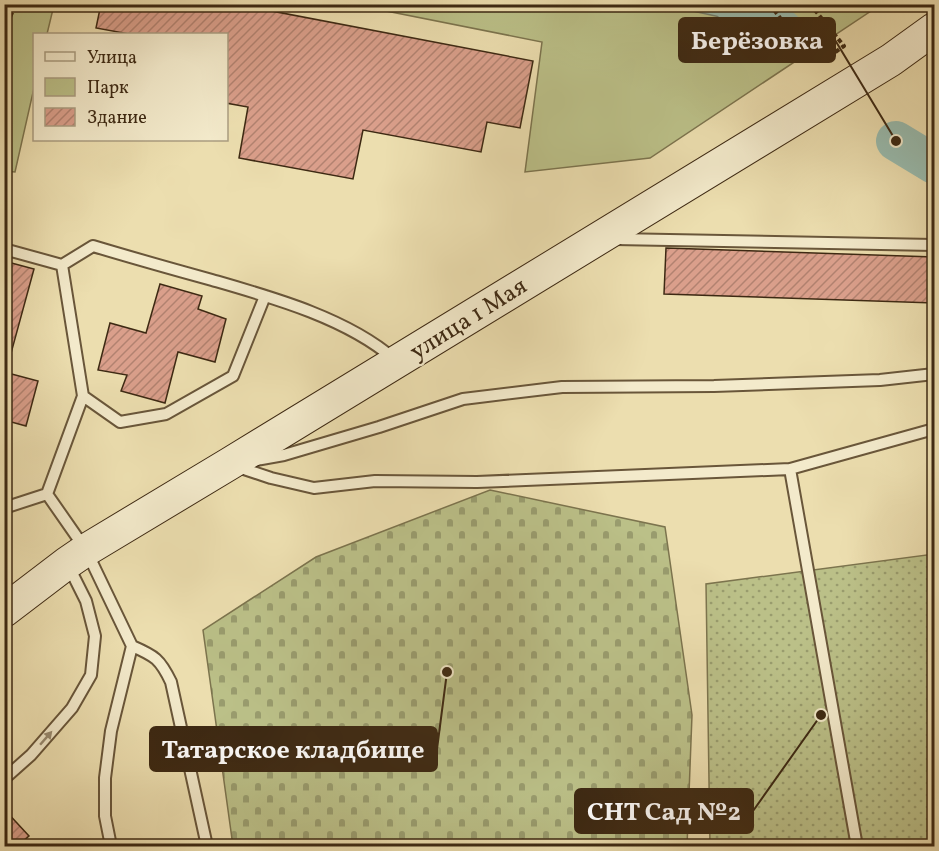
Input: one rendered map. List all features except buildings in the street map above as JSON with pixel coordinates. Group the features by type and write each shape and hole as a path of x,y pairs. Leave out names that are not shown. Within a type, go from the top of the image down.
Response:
{"main road":[{"name":"улица 1 Мая","path":"4,611 76,556 891,60 934,29"}],"lane":[{"path":"597,238 934,245"},
{"path":"4,249 62,264 93,246 266,296 338,323 380,347 397,362"},
{"path":"62,264 83,396 47,494 76,556 132,646 151,654 162,665 171,682 207,846"},
{"path":"83,396 120,422 166,414 233,376 266,296"},
{"path":"229,464 284,455 463,399 562,387 845,382 934,374"},
{"path":"229,464 271,478 314,488 375,481 477,482 790,469 934,429"},
{"path":"790,469 856,841 850,846"},
{"path":"4,508 47,494"},
{"path":"4,779 31,755 72,708 91,675 95,636 76,556"},
{"path":"111,846 105,816 105,778 111,731 132,646"}],"path":[{"path":"4,30 16,4"},
{"path":"770,4 783,22 812,50"},
{"path":"810,4 843,46 824,60"}],"green space":[{"path":"5,4 54,5 47,33 33,33 33,92 15,172 5,171"},
{"path":"356,5 880,5 650,158 525,172 542,42"},
{"path":"490,490 665,527 692,715 687,846 527,846 523,839 506,846 233,846 203,630 316,557"},
{"path":"934,554 934,846 710,846 706,584"}],"water":[{"path":"756,4 755,9 743,22 665,5"}],"waterway":[{"path":"734,4 755,9 782,29"},
{"path":"896,141 934,164"}],"place":[{"name":"Берёзовка","path":"896,141"},
{"name":"Татарское кладбище","path":"447,672"},
{"name":"СНТ Сад №2","path":"821,715"}]}
